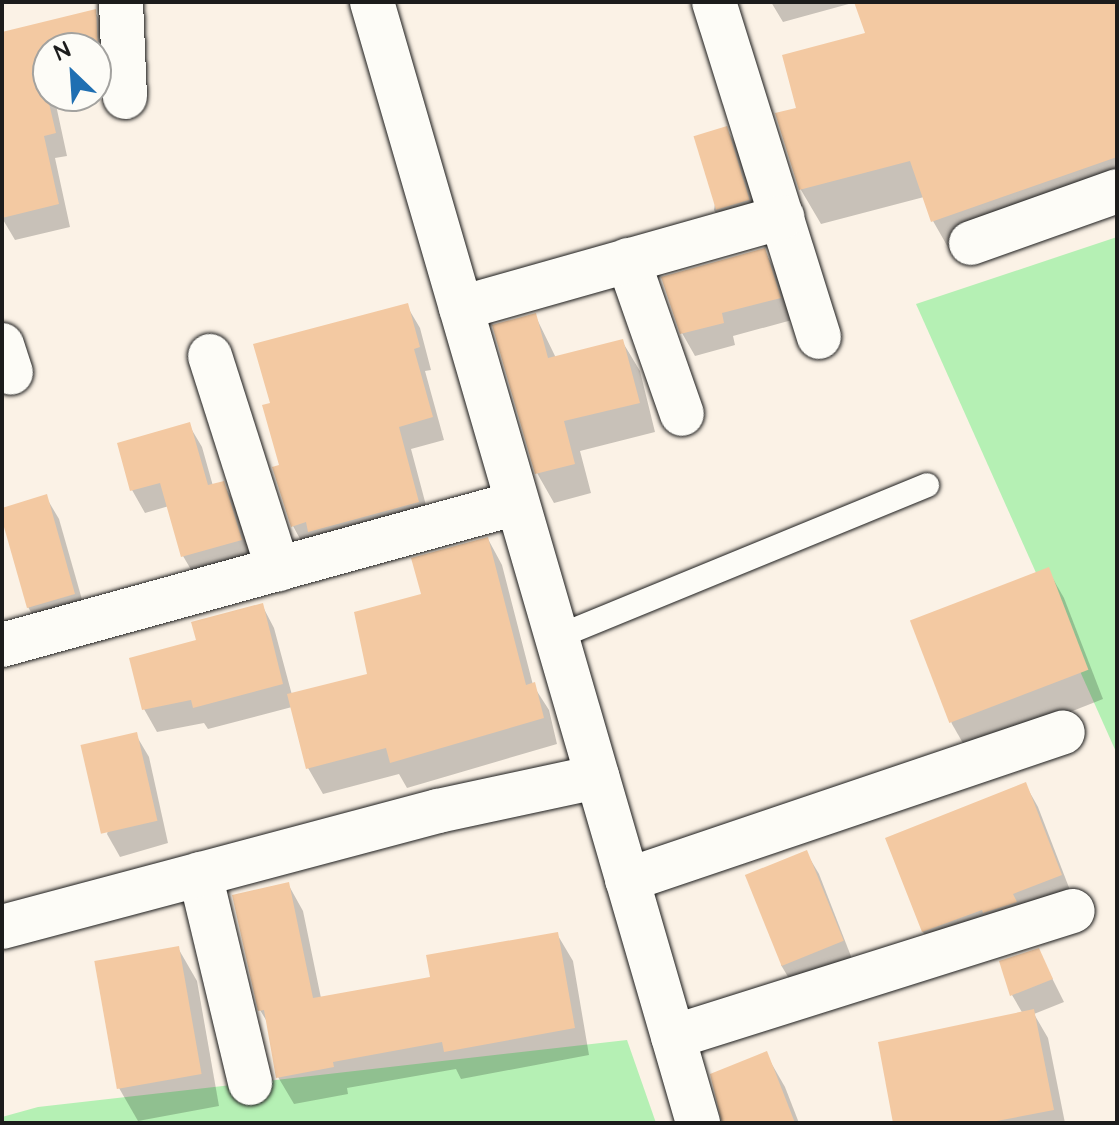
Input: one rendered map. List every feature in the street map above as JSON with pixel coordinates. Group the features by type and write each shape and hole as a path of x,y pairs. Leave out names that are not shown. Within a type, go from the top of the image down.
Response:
{"street":[{"path":"121,2 125,97"},
{"path":"372,2 698,1123"},
{"path":"714,2 819,337"},
{"path":"971,243 1117,191"},
{"path":"461,308 782,217"},
{"path":"628,260 682,414"},
{"path":"210,356 278,569"},
{"path":"2,645 517,503"},
{"path":"627,880 1063,732"},
{"path":"2,927 438,811 597,777"},
{"path":"200,874 250,1083"},
{"path":"673,1037 1073,911"}],"lane":[{"path":"557,637 927,485"}],"green space":[{"path":"1117,237 1117,754 916,304"},
{"path":"627,1040 656,1123 2,1123 2,1117 38,1107"}],"building":[{"path":"854,2 1117,2 1117,157 931,222 910,161 799,190 775,113 796,108 782,55 865,33"},
{"path":"96,9 97,32 32,32 32,112 51,112 56,133 44,136 59,204 2,218 2,32"},
{"path":"727,126 750,200 716,210 694,136"},
{"path":"765,248 781,298 722,313 724,323 680,334 661,277"},
{"path":"408,303 420,347 414,349 433,417 399,427 419,502 308,532 306,522 291,527 272,467 279,465 262,405 270,403 253,344"},
{"path":"536,313 548,358 623,339 640,403 564,421 575,464 535,474 492,325"},
{"path":"190,422 208,485 224,481 242,540 181,557 160,483 130,491 117,443"},
{"path":"47,494 75,594 27,608 2,520 2,508"},
{"path":"488,537 526,685 535,682 544,718 390,763 386,748 306,769 287,694 367,674 354,612 421,594 411,558"},
{"path":"1049,567 1088,670 949,723 910,620"},
{"path":"263,603 283,684 193,708 191,700 142,710 129,658 196,640 191,622"},
{"path":"137,732 157,821 101,834 80,745"},
{"path":"1026,782 1062,875 1013,894 1017,902 983,913 982,910 922,932 885,838"},
{"path":"807,850 844,941 782,966 745,875"},
{"path":"289,882 313,998 430,977 426,955 558,932 575,1028 444,1052 442,1042 333,1062 334,1067 276,1078 264,1010 258,1011 232,895"},
{"path":"179,946 202,1074 117,1089 94,961"},
{"path":"1039,948 1053,979 1010,996 999,961"},
{"path":"1034,1009 1054,1110 986,1123 893,1123 878,1042"},
{"path":"767,1051 795,1123 722,1123 710,1074"}]}
